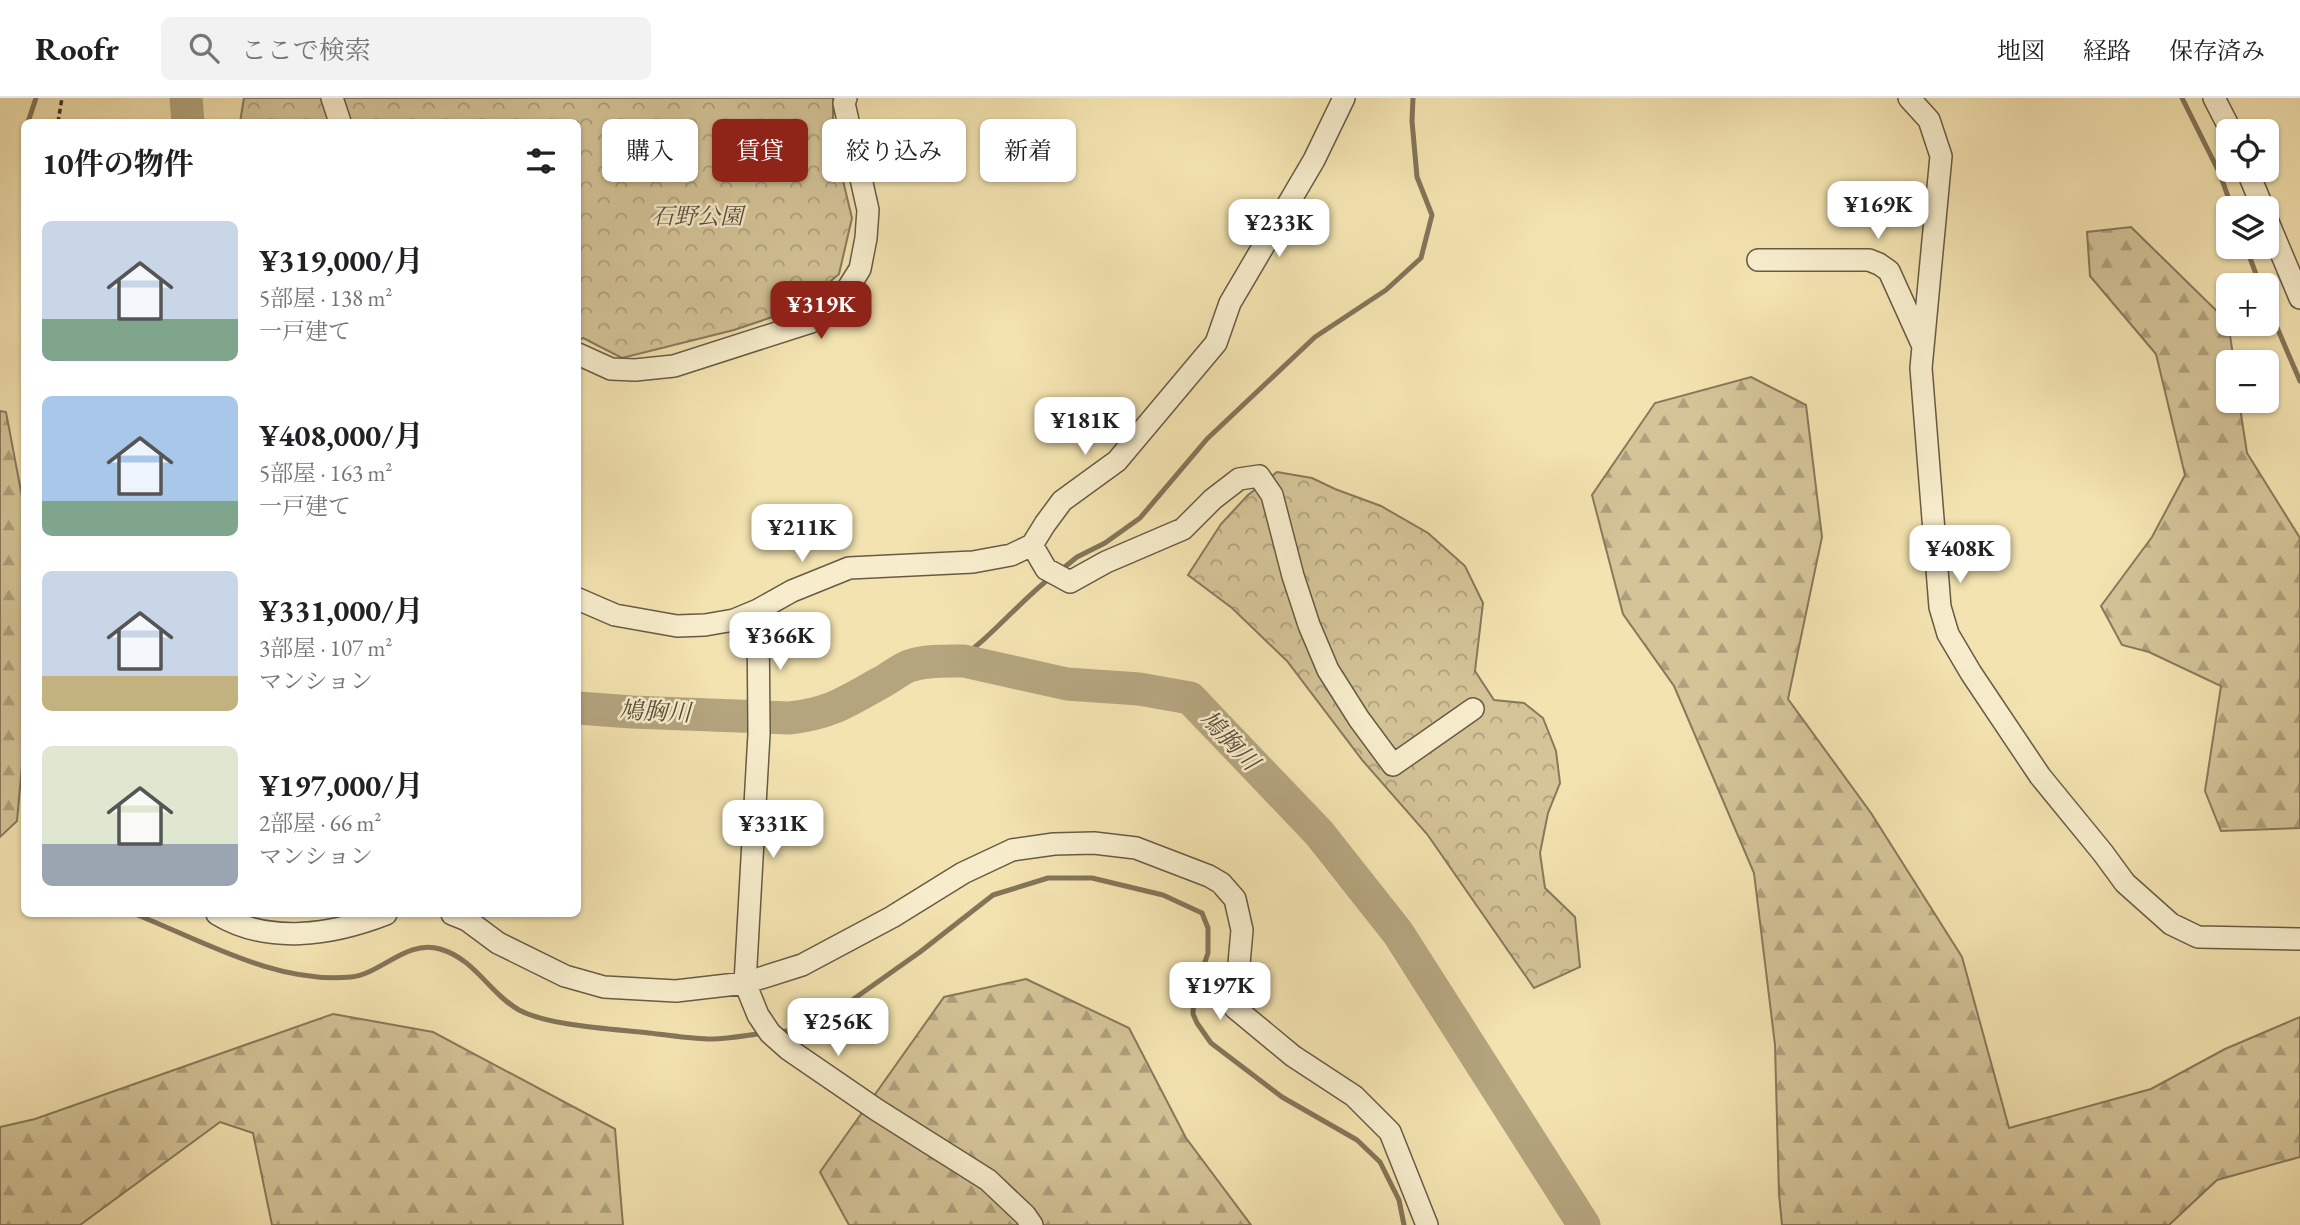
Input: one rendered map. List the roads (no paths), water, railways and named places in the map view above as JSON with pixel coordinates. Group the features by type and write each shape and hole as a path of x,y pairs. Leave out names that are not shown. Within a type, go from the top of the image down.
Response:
{"street":[{"path":"332,98 339,119"},
{"path":"581,355 611,369 635,370 674,366 811,322 843,296 860,269 866,238 867,210 844,103 846,98"},
{"path":"581,600 615,615 677,626 705,625 734,620 792,591 849,568 973,562 1012,555 1032,545 1062,501 1117,461 1216,343 1230,303 1314,160 1344,98"},
{"path":"1909,98 1929,120 1941,156 1921,368 1940,607 1948,634 2040,776 2125,883 2171,924 2198,937 2300,939"},
{"path":"2214,98 2225,119"},
{"path":"2279,248 2300,298"},
{"path":"1758,260 1869,260 1879,264 1889,271 1923,346"},
{"path":"1032,545 1046,569 1070,582 1126,552 1184,529 1213,499 1239,479 1259,476 1272,495 1293,576 1309,625 1328,670 1393,765 1473,709"},
{"path":"758,610 759,734 745,983 758,1015 770,1033 788,1049 877,1110 988,1180 1032,1225"},
{"path":"460,917 498,943 565,976 604,987 676,991 745,983 802,965 892,918 962,873 1012,850 1054,844 1136,848 1209,876 1221,883 1235,899 1242,930 1235,1008 1293,1056 1354,1096 1390,1132 1427,1225"},
{"path":"223,917 248,929 304,934 376,917"}],"waterway":[{"path":"29,119 36,98"},
{"name":"鳩胸川","path":"186,98 188,119"},
{"path":"1061,570 1140,518 1207,439 1315,337 1386,290 1421,258 1432,215 1417,177 1412,121 1413,98"},
{"path":"2182,98 2220,174 2228,196"},
{"path":"2250,259 2256,273"},
{"path":"2279,332 2300,381"},
{"path":"956,661 981,642 1050,578"},
{"name":"鳩胸川","path":"581,708 789,718 815,714 837,706 909,666 944,661 964,661 1067,684 1139,689 1190,698 1319,833 1398,933 1584,1225"},
{"path":"778,1032 797,1030 831,1015 920,952 993,895 1048,878 1092,878 1163,895 1202,913 1208,928 1208,953 1194,995 1193,1014 1211,1043 1282,1097 1357,1140 1380,1162 1399,1200 1404,1225"},
{"path":"142,917 213,948 295,974 323,977 362,975 405,953 428,947 440,949 463,960 508,1003 547,1020 712,1039 765,1033"}],"park label":[{"name":"石野公園","path":"697,216"}]}
